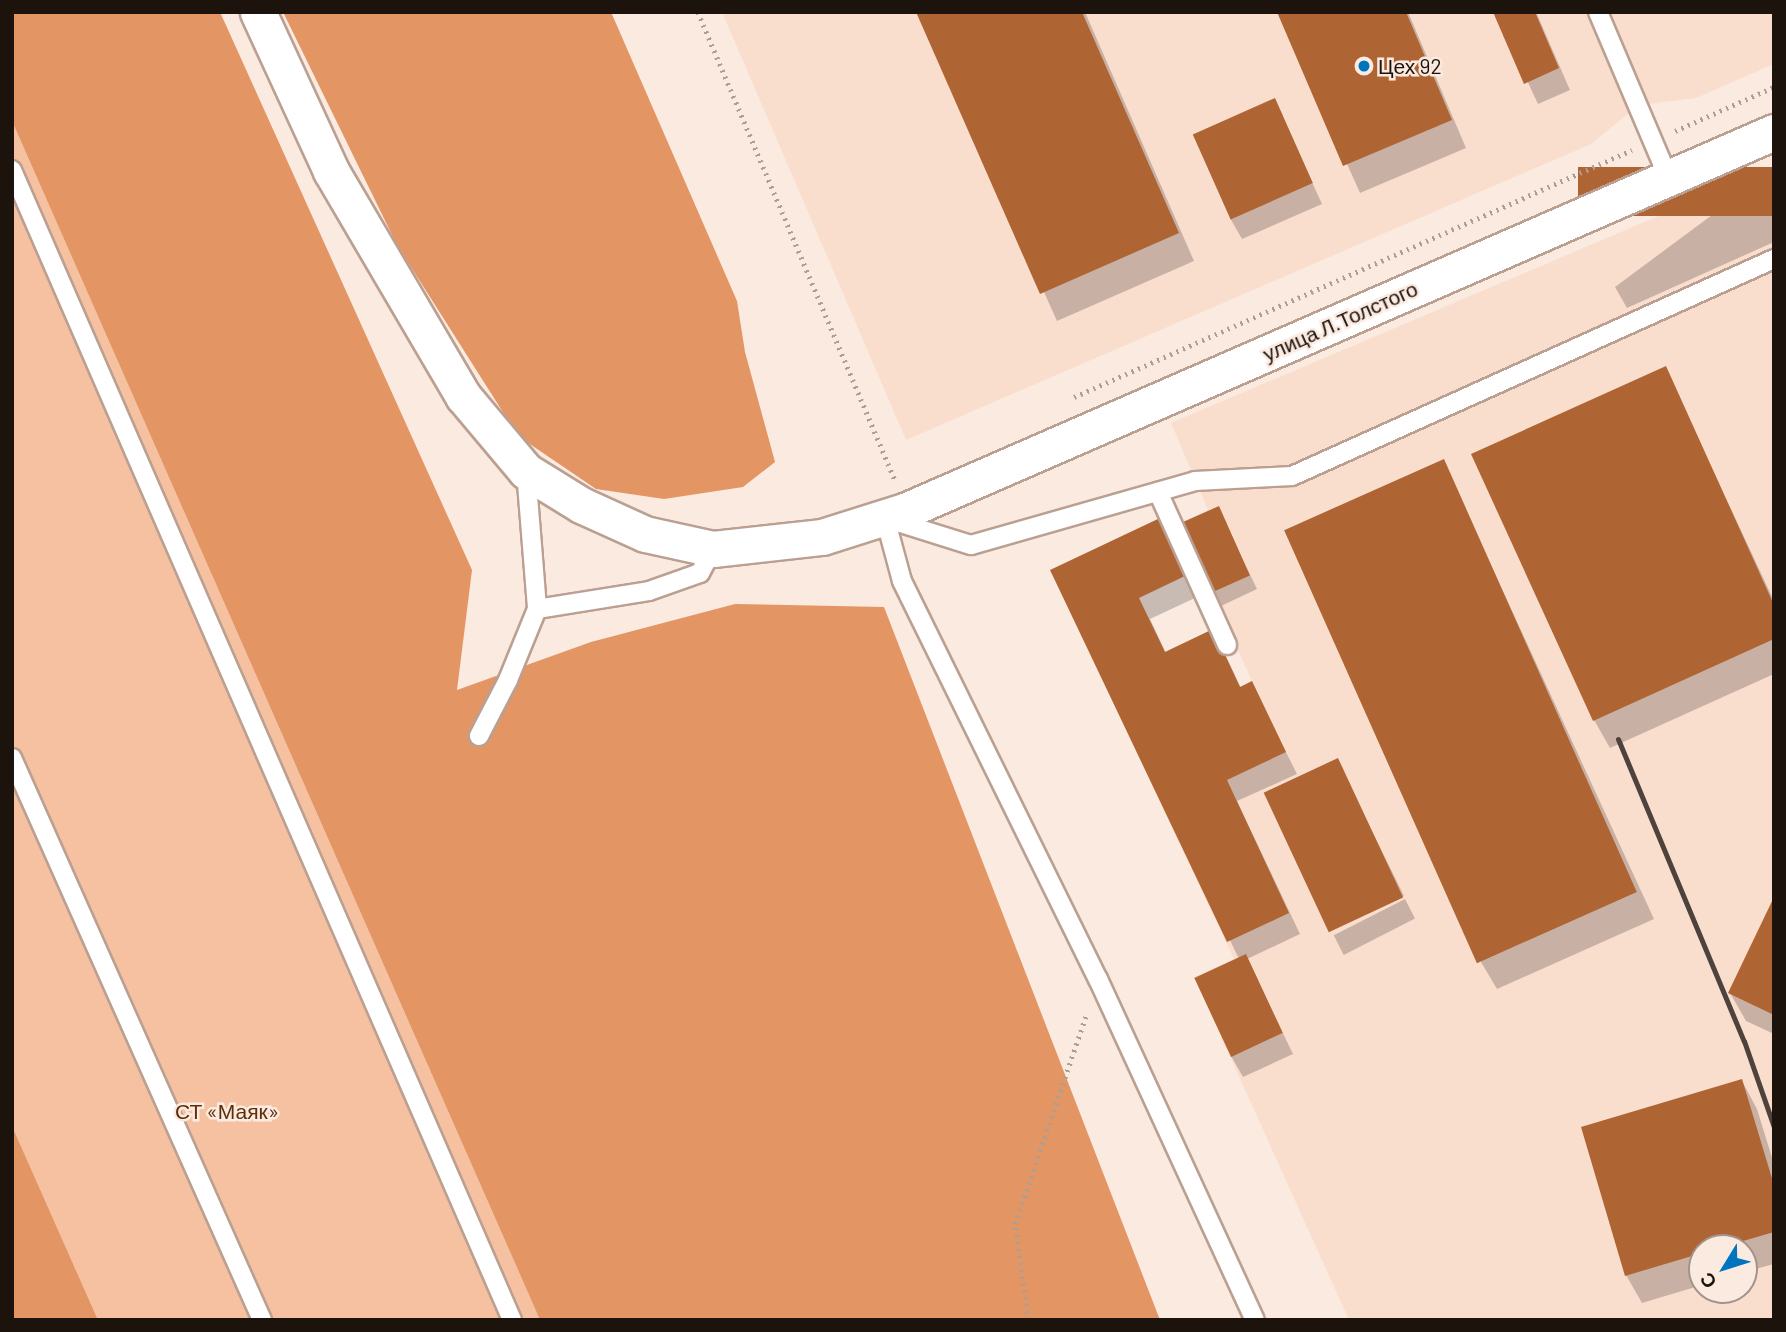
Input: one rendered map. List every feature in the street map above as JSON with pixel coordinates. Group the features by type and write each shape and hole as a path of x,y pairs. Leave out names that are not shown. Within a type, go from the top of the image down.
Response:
{"street":[{"path":"258,12 338,183 463,396 526,471 581,505 645,534 713,550"},
{"name":"улица Л.Толстого","path":"713,550 822,537 896,514 1774,132"}],"lane":[{"path":"1598,12 1668,177"},
{"path":"12,170 512,1320"},
{"path":"1255,1320 1098,979 902,581 896,514 971,545 1195,481 1292,476 1774,258"},
{"path":"479,736 508,680 537,609 526,471"},
{"path":"1158,492 1227,645"},
{"path":"537,609 649,591 700,573 713,550"},
{"path":"12,758 262,1320"}],"path":[{"path":"698,12 894,477 896,514"},
{"path":"1071,398 1774,87"},
{"path":"894,477 906,471"},
{"path":"1028,1320 1016,1224 1098,979"}],"shaded area":[{"path":"12,12 220,12 472,570 457,690 591,642 735,604 884,607 1160,1320 540,1320 12,121"},
{"path":"283,12 611,12 737,301 745,352 775,462 743,487 664,499 596,489 518,436 397,245"},
{"path":"722,12 1774,12 1774,64 1696,98 1639,105 1591,144 906,440"},
{"path":"1774,167 1774,1320 1349,1320 1194,977 1234,959 1130,739 1252,681 1180,523 1208,510 1171,423"},
{"path":"12,1126 98,1320 12,1320"}],"green space":[{"name":"СТ «Маяк»","path":"12,121 540,1320 98,1320 12,1126"}],"building":[{"path":"916,12 1082,12 1179,233 1040,294"},
{"name":"Цех 92","path":"1277,12 1406,12 1452,120 1343,166"},
{"path":"1493,12 1535,12 1559,68 1524,84"},
{"path":"1275,98 1313,183 1231,220 1193,135"},
{"path":"1578,167 1774,167 1774,216 1578,216"},
{"path":"1666,366 1774,605 1774,639 1593,721 1471,454"},
{"path":"1444,459 1637,892 1477,963 1284,530"},
{"path":"1219,506 1250,575 1211,593 1180,523"},
{"path":"1160,518 1187,575 1139,598 1165,652 1213,629 1240,687 1252,681 1286,752 1227,780 1289,913 1227,942 1050,570"},
{"path":"1338,758 1403,898 1329,932 1264,793"},
{"path":"1774,897 1774,1015 1728,993"},
{"path":"1246,954 1283,1033 1231,1057 1194,978"},
{"path":"1742,1079 1774,1185 1774,1232 1758,1237 1758,1234 1688,1234 1688,1257 1625,1276 1581,1127"}],"railway":[{"path":"1618,739 1744,1041 1774,1127"}],"place":[{"name":"Цех 92","path":"1364,66"}]}
